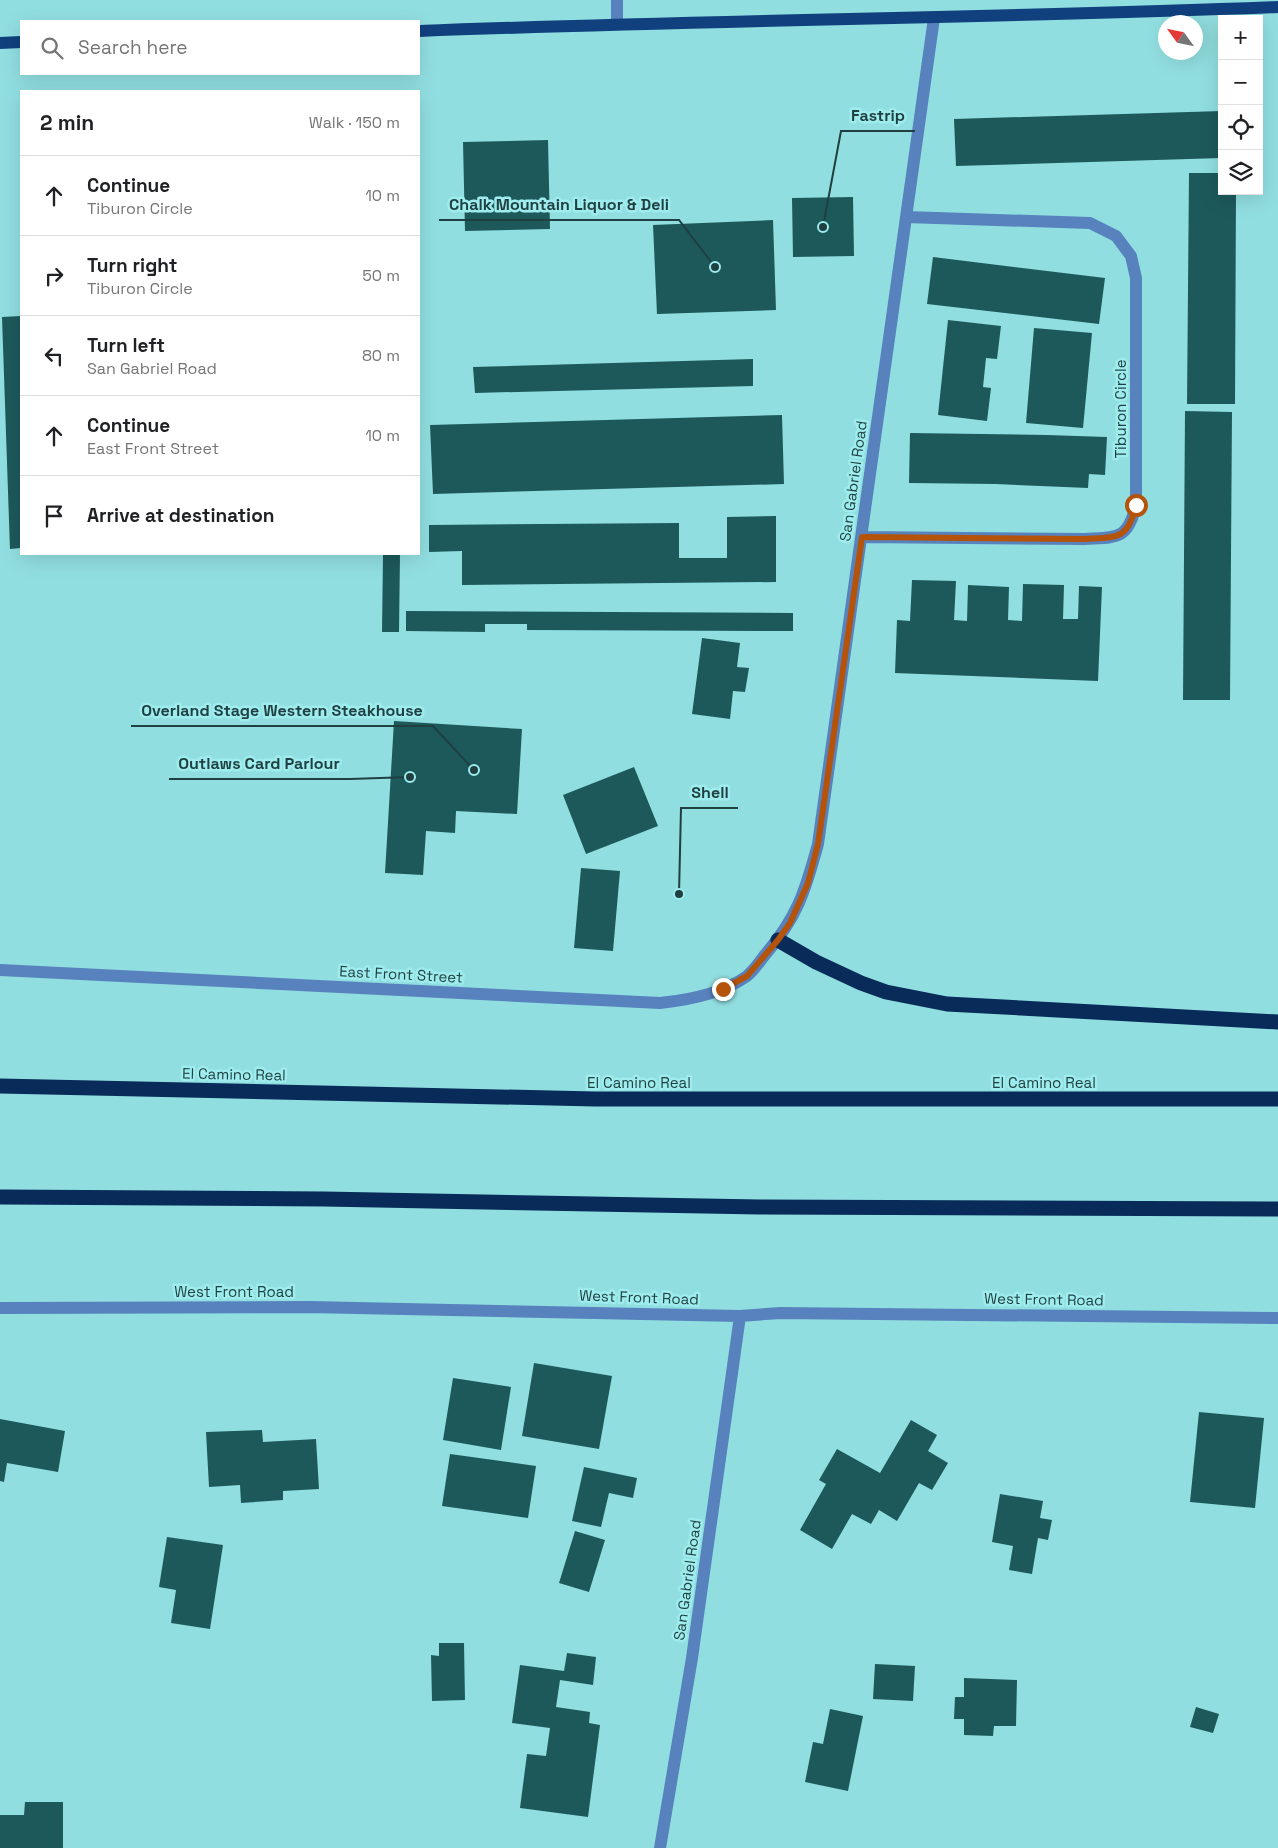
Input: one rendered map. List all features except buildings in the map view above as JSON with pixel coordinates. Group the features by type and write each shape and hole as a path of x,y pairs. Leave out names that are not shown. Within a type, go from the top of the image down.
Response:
{"highway":[{"path":"778,940 816,962 861,983 886,992 947,1004 1278,1022"},
{"name":"El Camino Real","path":"0,1086 595,1099 1278,1099"},
{"path":"0,1197 334,1199 760,1207 1278,1209"}],"main road":[{"path":"420,31 1278,7"},
{"path":"0,43 20,42"}],"street":[{"path":"617,0 617,24"},
{"name":"San Gabriel Road","path":"778,940 790,923 799,905 808,883 818,844 934,18"},
{"name":"Tiburon Circle","path":"862,537 1085,539 1116,537 1132,523 1136,505 1136,278 1131,256 1116,236 1090,223 906,217"},
{"name":"East Front Street","path":"0,970 660,1003 689,1000 723,989 747,976 778,940"},
{"name":"West Front Road","path":"0,1308 309,1307 740,1316 780,1313 1278,1318"},
{"name":"San Gabriel Road","path":"660,1848 692,1658 740,1316"}],"place":[{"name":"Fastrip","path":"823,227"},
{"name":"Chalk Mountain Liquor & Deli","path":"715,267"},
{"name":"Overland Stage Western Steakhouse","path":"474,770"},
{"name":"Outlaws Card Parlour","path":"410,777"},
{"name":"Shell","path":"679,894"}],"route":[{"path":"723,989 747,976 778,940 790,923 808,883 818,844 862,537 1085,539 1116,537 1132,523 1136,505"}]}
